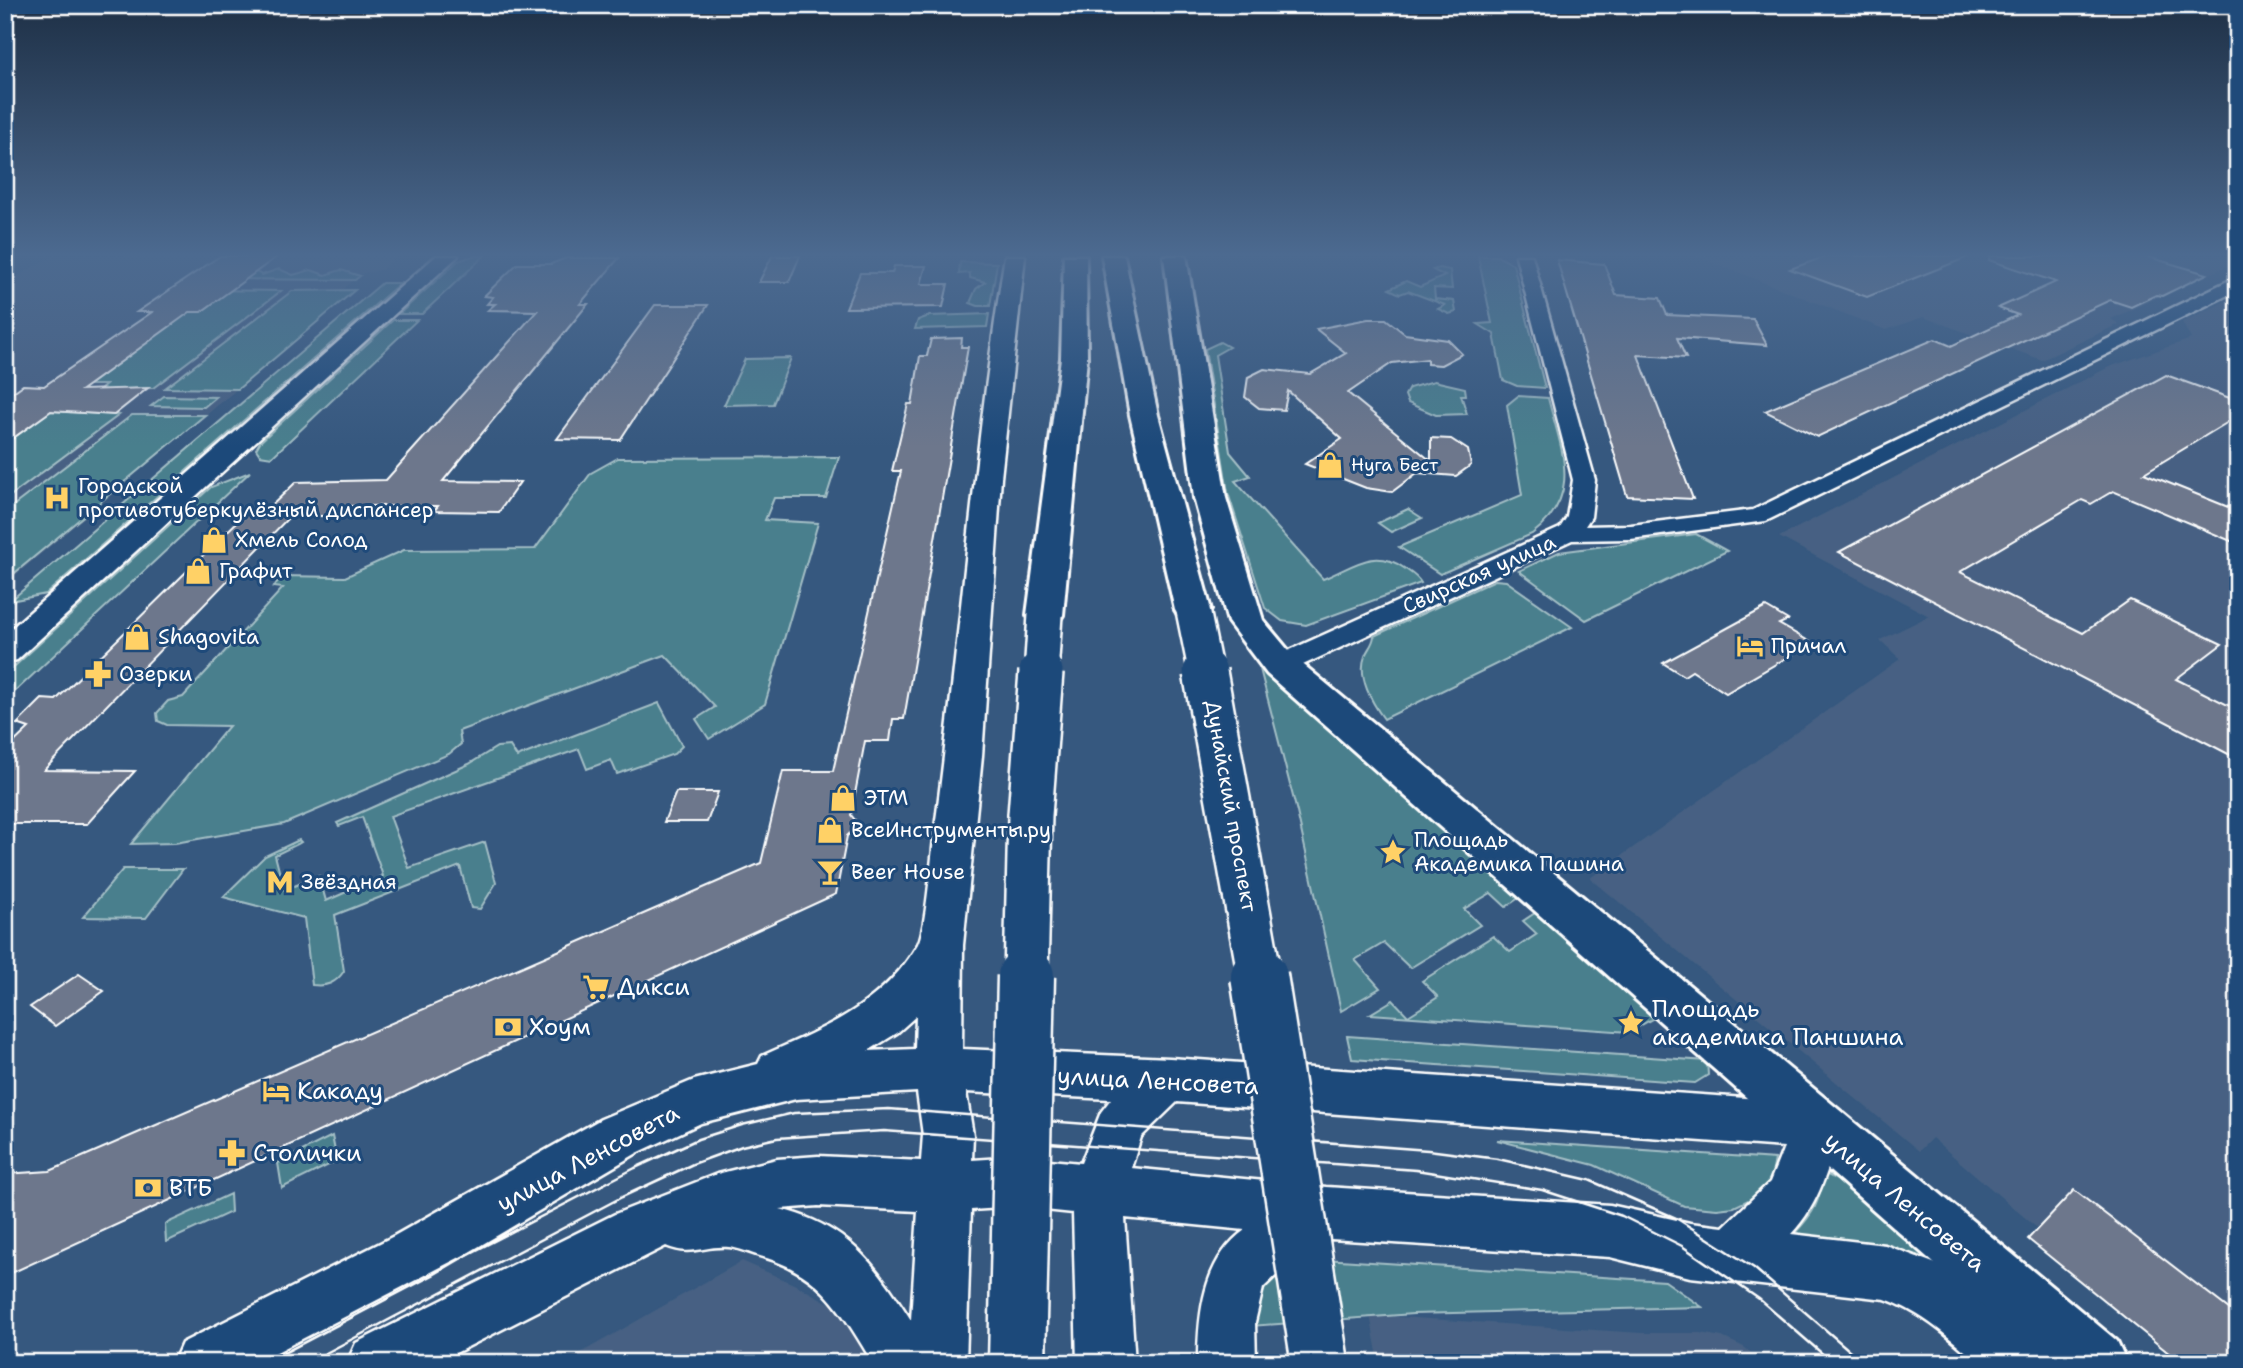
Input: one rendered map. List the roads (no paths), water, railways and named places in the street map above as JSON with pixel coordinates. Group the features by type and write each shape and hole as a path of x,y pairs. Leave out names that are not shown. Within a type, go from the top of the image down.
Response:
{"main road":[{"path":"1017,1363 1030,815 1045,615 1074,358 1074,320"},
{"name":"Дунайский проспект","path":"1125,320 1143,415 1193,610 1226,769 1258,957 1320,1363"},
{"path":"1184,320 1210,498 1246,622 1270,654 1816,1126"},
{"name":"улица Ленсовета","path":"1816,1126 2095,1363"}],"street":[{"path":"5,652 377,320"},
{"path":"937,1363 948,1135 938,1069 941,945 963,756 987,478 1007,320"},
{"name":"Свирская улица","path":"1270,654 1569,533 1581,509 1584,480 1541,320"},
{"path":"1569,533 1631,532 1758,516 2162,320"},
{"path":"747,1087 865,1029 885,1015 907,996 941,945"},
{"name":"улица Ленсовета","path":"202,1363 413,1255 619,1136 694,1102 747,1087 836,1073 938,1069 1170,1080 1816,1126"},
{"path":"1106,1363 1099,1188 1107,1155 1121,1125 1143,1099 1170,1080"},
{"path":"1733,1255 1788,1200 1816,1126"},
{"path":"376,1363 634,1233 717,1199 777,1184 818,1181 947,1187 1017,1182 1099,1188 1326,1213 1610,1231 1690,1250 1885,1272 1917,1283 1958,1308 2024,1363"},
{"path":"1227,1363 1227,1312 1245,1269 1253,1258 1326,1213"},
{"path":"634,1233 728,1221 798,1240 830,1259 858,1288 906,1363"}],"tram line":[{"path":"258,1363 635,1168 698,1139 794,1113 889,1109 1428,1150 1498,1159 1589,1180 1676,1218 1754,1268 1864,1363"},
{"path":"307,1363 622,1197 693,1164 742,1146 777,1138 884,1131 1416,1170 1542,1190 1622,1216 1682,1246 1759,1299 1833,1363"}],"place":[{"name":"Нуга Бест","path":"1330,465"},
{"name":"Городской противотуберкулёзный диспансер","path":"57,498"},
{"name":"Хмель Солод","path":"214,540"},
{"name":"Графит","path":"198,571"},
{"name":"Shagovita","path":"137,637"},
{"name":"Причал","path":"1750,646"},
{"name":"Озерки","path":"98,674"},
{"name":"ЭТМ","path":"843,798"},
{"name":"ВсеИнструменты.ру","path":"830,830"},
{"name":"Площадь Академика Пашина","path":"1393,852"},
{"name":"Beer House","path":"830,872"},
{"name":"Звёздная","path":"280,882"},
{"name":"Дикси","path":"596,987"},
{"name":"Площадь академика Паншина","path":"1631,1023"},
{"name":"Хоум","path":"508,1027"},
{"name":"Какаду","path":"276,1091"},
{"name":"Столички","path":"232,1153"},
{"name":"ВТБ","path":"148,1188"}]}
